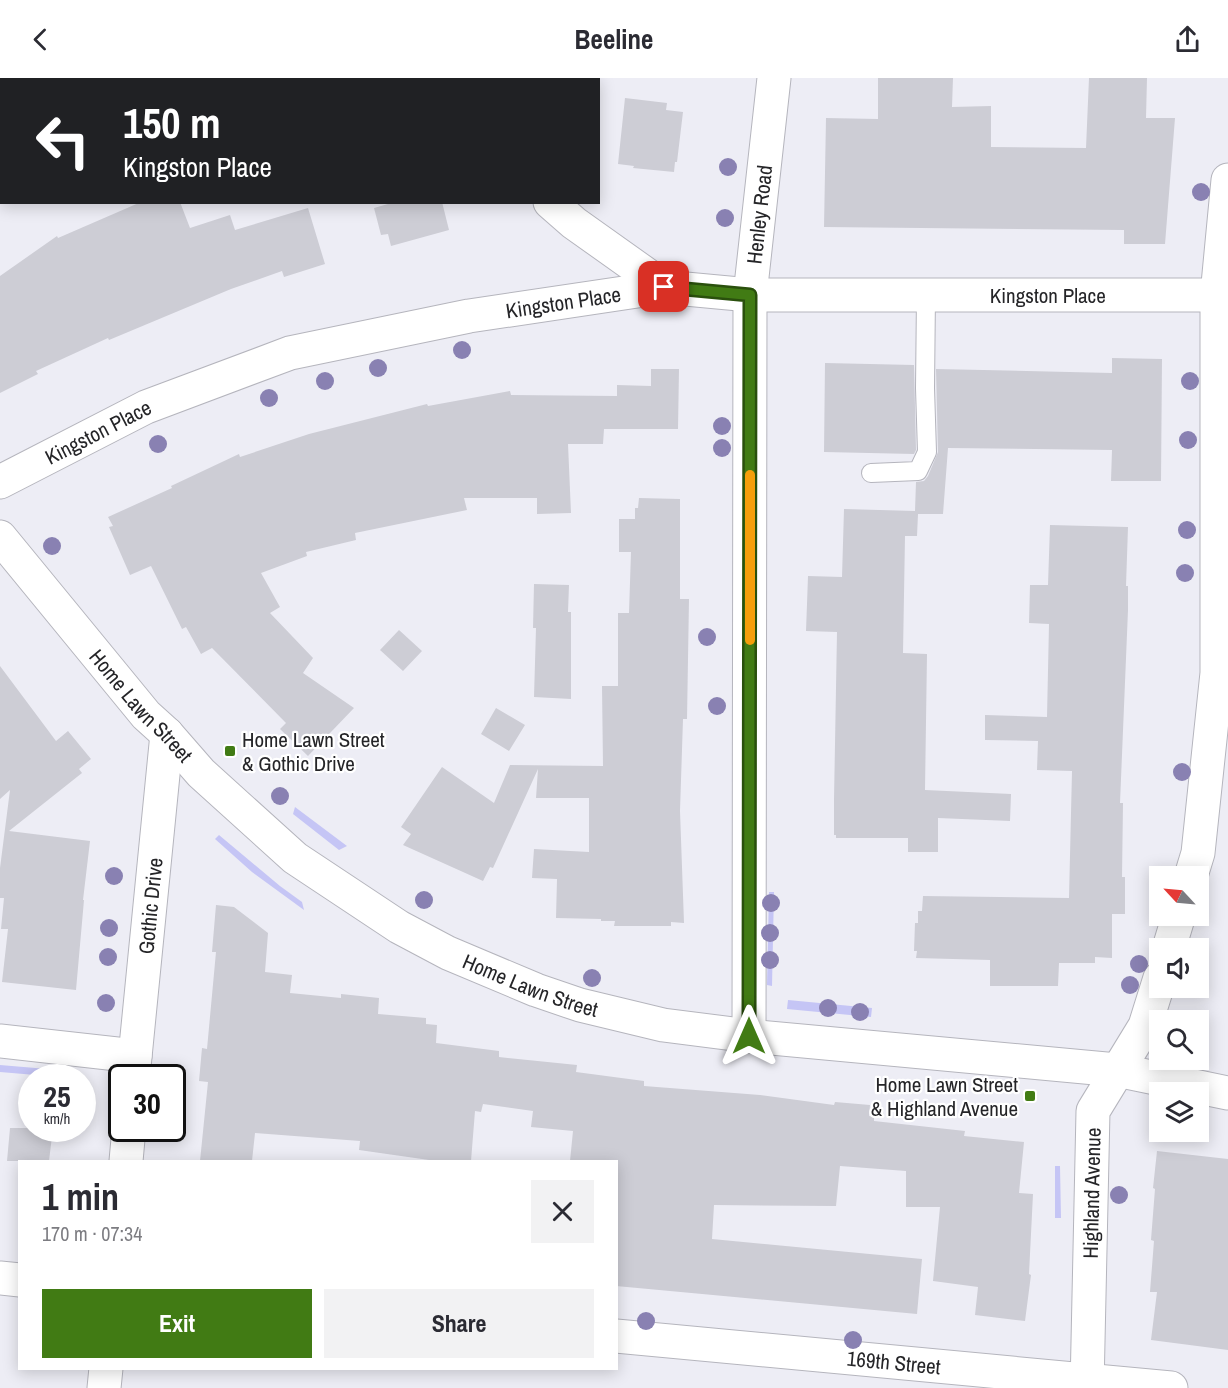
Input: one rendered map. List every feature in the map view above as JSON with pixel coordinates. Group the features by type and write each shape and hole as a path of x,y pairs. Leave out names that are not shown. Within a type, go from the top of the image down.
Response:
{"street":[{"name":"Henley Road","path":"749,1036 750,295 774,78"},
{"path":"1194,866 1198,853 1217,673 1222,295 1228,180"},
{"path":"552,204 574,223 664,287"},
{"name":"Kingston Place","path":"0,482 146,407 290,353 469,316 664,287 750,295 1222,295"},
{"name":"Home Lawn Street","path":"0,537 146,715 167,734 201,773 295,858 399,927 448,953 536,990 580,1005 663,1025 749,1036 1117,1070 1228,1093"},
{"name":"Gothic Drive","path":"134,1064 167,734"},
{"name":"Highland Avenue","path":"1087,1384 1093,1111 1144,1026 1153,998"},
{"path":"0,1041 123,1064"},
{"path":"126,1160 128,1142"},
{"path":"0,1278 18,1280"},
{"name":"169th Street","path":"618,1336 1087,1384 1171,1388"},
{"path":"104,1388 106,1370"}],"lane":[{"path":"871,473 918,471 927,452 926,295"}],"shaded area":[{"path":"295,807 347,846 339,850 293,814"},
{"path":"219,835 302,902 304,910 252,872 215,839"},
{"path":"769,892 774,892 772,986 767,985"},
{"path":"788,1000 872,1008 871,1017 787,1009"},
{"path":"0,1065 18,1067 18,1074 0,1072"},
{"path":"1055,1166 1060,1166 1061,1218 1055,1218"}],"building":[{"path":"878,78 953,78 952,107 991,106 991,147 1086,148 1089,78 1147,78 1146,118 1175,118 1165,244 1124,244 1124,230 824,227 826,118 878,119"},
{"path":"625,98 667,103 666,110 683,112 674,172 633,168 634,166 618,164"},
{"path":"136,204 181,204 190,228 230,215 235,230 308,208 325,264 284,277 282,271 231,289 109,340 108,338 36,371 38,374 0,393 0,276 57,236 58,238"},
{"path":"388,204 442,204 449,230 391,246 388,234 381,235 374,208"},
{"path":"1112,358 1162,359 1161,481 1111,481 1112,450 948,448 943,514 918,514 917,536 905,536 903,653 927,654 925,790 1011,794 1010,821 938,818 938,852 908,852 908,838 836,838 834,835 834,800 837,632 806,631 808,576 842,577 844,509 915,511 916,482 924,481 928,476 938,452 936,369 1112,373"},
{"path":"825,363 914,365 916,450 914,454 824,452"},
{"path":"651,369 679,369 678,429 604,429 603,444 568,444 571,513 537,514 537,498 464,498 467,510 355,533 356,540 306,552 307,556 261,573 280,607 270,613 313,658 303,673 354,708 308,756 280,729 286,723 212,648 201,654 186,627 182,629 151,566 130,575 109,527 113,526 108,517 239,454 240,457 309,434 427,404 428,406 510,391 511,395 617,396 617,385 651,386"},
{"path":"639,498 680,499 680,599 689,599 687,719 683,719 680,811 684,923 671,922 671,926 614,926 615,921 601,921 601,919 556,918 557,879 532,878 534,849 589,852 589,798 536,798 538,769 493,868 490,867 483,881 403,845 411,834 401,827 442,767 494,803 510,765 603,766 602,686 618,686 618,613 629,613 631,552 619,552 619,519 635,519 635,508 638,508"},
{"path":"1050,525 1128,527 1126,586 1128,586 1128,610 1120,803 1123,803 1122,877 1125,877 1125,914 1112,914 1112,958 1095,957 1095,963 1059,963 1058,986 990,986 990,960 916,958 915,923 918,923 918,911 922,911 923,896 1069,898 1072,771 1037,770 1038,741 985,740 985,715 1047,717 1049,624 1029,623 1030,585 1048,585"},
{"path":"534,584 569,585 571,699 534,697 536,628 533,628"},
{"path":"399,630 422,651 403,671 380,650"},
{"path":"0,666 56,741 68,731 91,759 79,769 82,773 9,831 90,841 76,990 2,982 8,929 1,929 4,898 0,898 0,868 10,790 0,799"},
{"path":"496,708 525,725 509,751 481,734"},
{"path":"216,905 234,907 268,933 265,972 292,975 290,993 341,998 341,994 379,998 378,1014 426,1018 426,1024 437,1025 436,1043 499,1051 499,1057 577,1065 576,1072 644,1081 644,1086 760,1095 834,1105 835,1102 870,1105 869,1116 874,1117 874,1121 965,1131 964,1136 1024,1142 1019,1193 1033,1194 1029,1274 1031,1275 1025,1321 975,1315 978,1287 933,1281 940,1207 906,1207 906,1171 840,1166 836,1206 714,1205 712,1239 922,1259 917,1314 618,1286 618,1160 570,1160 573,1131 531,1127 533,1111 483,1104 481,1112 475,1111 471,1160 429,1160 359,1150 360,1141 255,1133 252,1160 200,1160 208,1082 199,1081 202,1048 207,1049 216,952 212,952"},
{"path":"10,1128 18,1128 18,1142 51,1142 49,1160 7,1161"},
{"path":"1157,1151 1228,1159 1228,1350 1151,1340 1157,1292 1150,1292 1154,1241 1151,1240 1155,1189 1153,1188"}],"slow traffic":[{"path":"750,475 750,640"}],"place":[{"name":"Home Lawn Street & Gothic Drive","path":"230,751"},
{"name":"Home Lawn Street & Highland Avenue","path":"1030,1096"}],"route":[{"path":"664,287 750,295 749,1036"}]}
